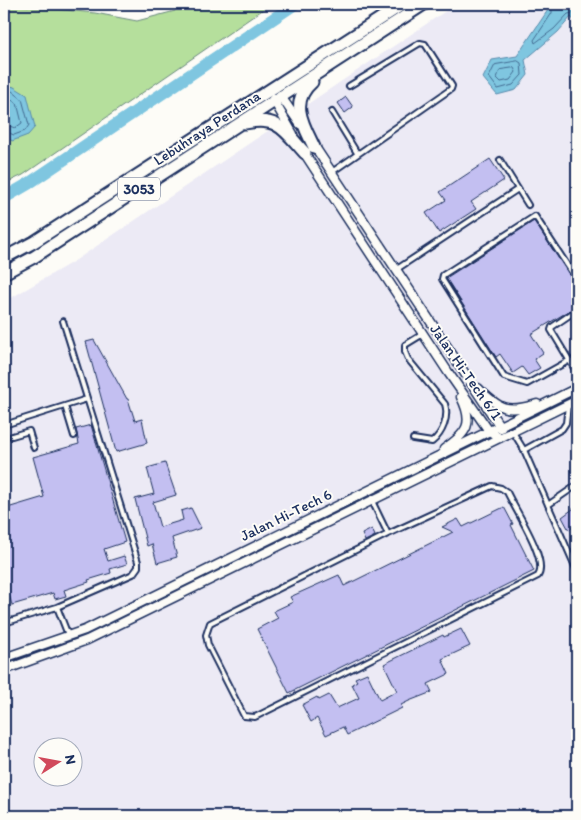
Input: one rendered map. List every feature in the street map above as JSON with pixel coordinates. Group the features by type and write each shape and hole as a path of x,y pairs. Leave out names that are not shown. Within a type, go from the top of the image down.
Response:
{"main road":[{"name":"Lebuhraya Perdana","path":"4,258 34,242 403,4"},
{"name":"Lebuhraya Perdana","path":"4,273 34,257 424,4"},
{"path":"310,150 298,108 300,96 305,88 336,62"},
{"path":"239,124 257,120 274,122 310,150"}],"street":[{"name":"Jalan Hi-Tech 6/1","path":"272,90 273,103 310,150 332,172 458,366 501,426 500,438 489,431 423,334 310,150 283,96 272,90"},
{"path":"458,366 495,405 503,408 519,410 565,394"},
{"path":"420,465 456,441 467,427 468,411 448,372"},
{"name":"Jalan Hi-Tech 6","path":"4,658 68,637 577,388"},
{"name":"Jalan Hi-Tech 6","path":"4,670 95,637 577,400"}],"lane":[{"path":"332,172 451,89 452,86 425,44 420,43 349,86"},
{"path":"332,112 357,153"},
{"path":"500,160 528,205"},
{"path":"395,271 518,189"},
{"path":"570,360 527,384 504,377 442,279 443,275 535,216 577,280"},
{"path":"577,310 552,327 551,330 577,373"},
{"path":"4,623 57,607 133,574 138,567 63,321"},
{"path":"413,439 432,442 447,419 448,411 445,404 404,352 405,345 423,334"},
{"path":"4,425 87,399"},
{"path":"524,450 562,430 566,423 568,405"},
{"path":"65,406 74,436"},
{"path":"12,436 29,431 34,448"},
{"path":"513,432 524,450 577,571"},
{"path":"548,505 577,485"},
{"path":"484,488 501,488 506,492 541,559 542,571 538,576 255,717 244,716 208,645 206,635 210,623 388,534 484,488"},
{"path":"372,501 388,534"},
{"path":"57,607 68,637"}],"shaded area":[{"path":"456,4 577,4 577,816 4,816 4,302 76,260"}],"green space":[{"path":"4,4 95,13 137,21 175,11 178,4 271,4 23,175 4,184 4,134 12,141 14,87 4,84"}],"water":[{"path":"547,4 577,4 577,24 571,17 558,32 525,60 528,75 516,90 497,95 483,78 492,60 517,56 548,10"},
{"path":"4,84 14,87 27,95 35,127 28,135 12,141 4,134"}],"building":[{"path":"346,97 353,107 345,113 338,103"},
{"path":"490,159 504,180 471,202 476,209 439,233 426,213 446,200 440,192"},
{"path":"534,221 577,286 577,306 531,334 543,353 534,359 540,368 528,375 522,367 513,373 500,354 496,357 446,278"},
{"path":"94,340 128,399 135,421 142,419 147,443 116,452 86,342"},
{"path":"91,425 125,542 104,549 108,561 124,556 127,564 110,569 111,573 64,590 66,596 55,599 53,593 12,605 4,578 4,509 44,497 33,457 79,444 76,429"},
{"path":"165,463 176,495 153,502 160,527 183,520 181,511 191,508 201,528 172,538 177,557 157,563 152,544 147,546 135,499 154,494 147,468"},
{"path":"577,506 577,524 569,530 562,517"},
{"path":"504,507 534,571 289,693 257,629 278,618 274,611 293,602 290,597 339,575 344,586 453,532 442,527 458,519 463,527"},
{"path":"372,529 375,536 365,541 362,534"},
{"path":"461,629 470,646 442,659 449,674 428,684 432,692 401,705 402,708 347,735 343,727 326,735 317,718 311,722 302,705 317,697 319,700 329,695 337,708 359,698 352,684 357,681 355,678 367,673 380,700 397,691 384,664 443,635 444,637"}],"waterway":[{"path":"4,198 28,184 295,4"}]}
